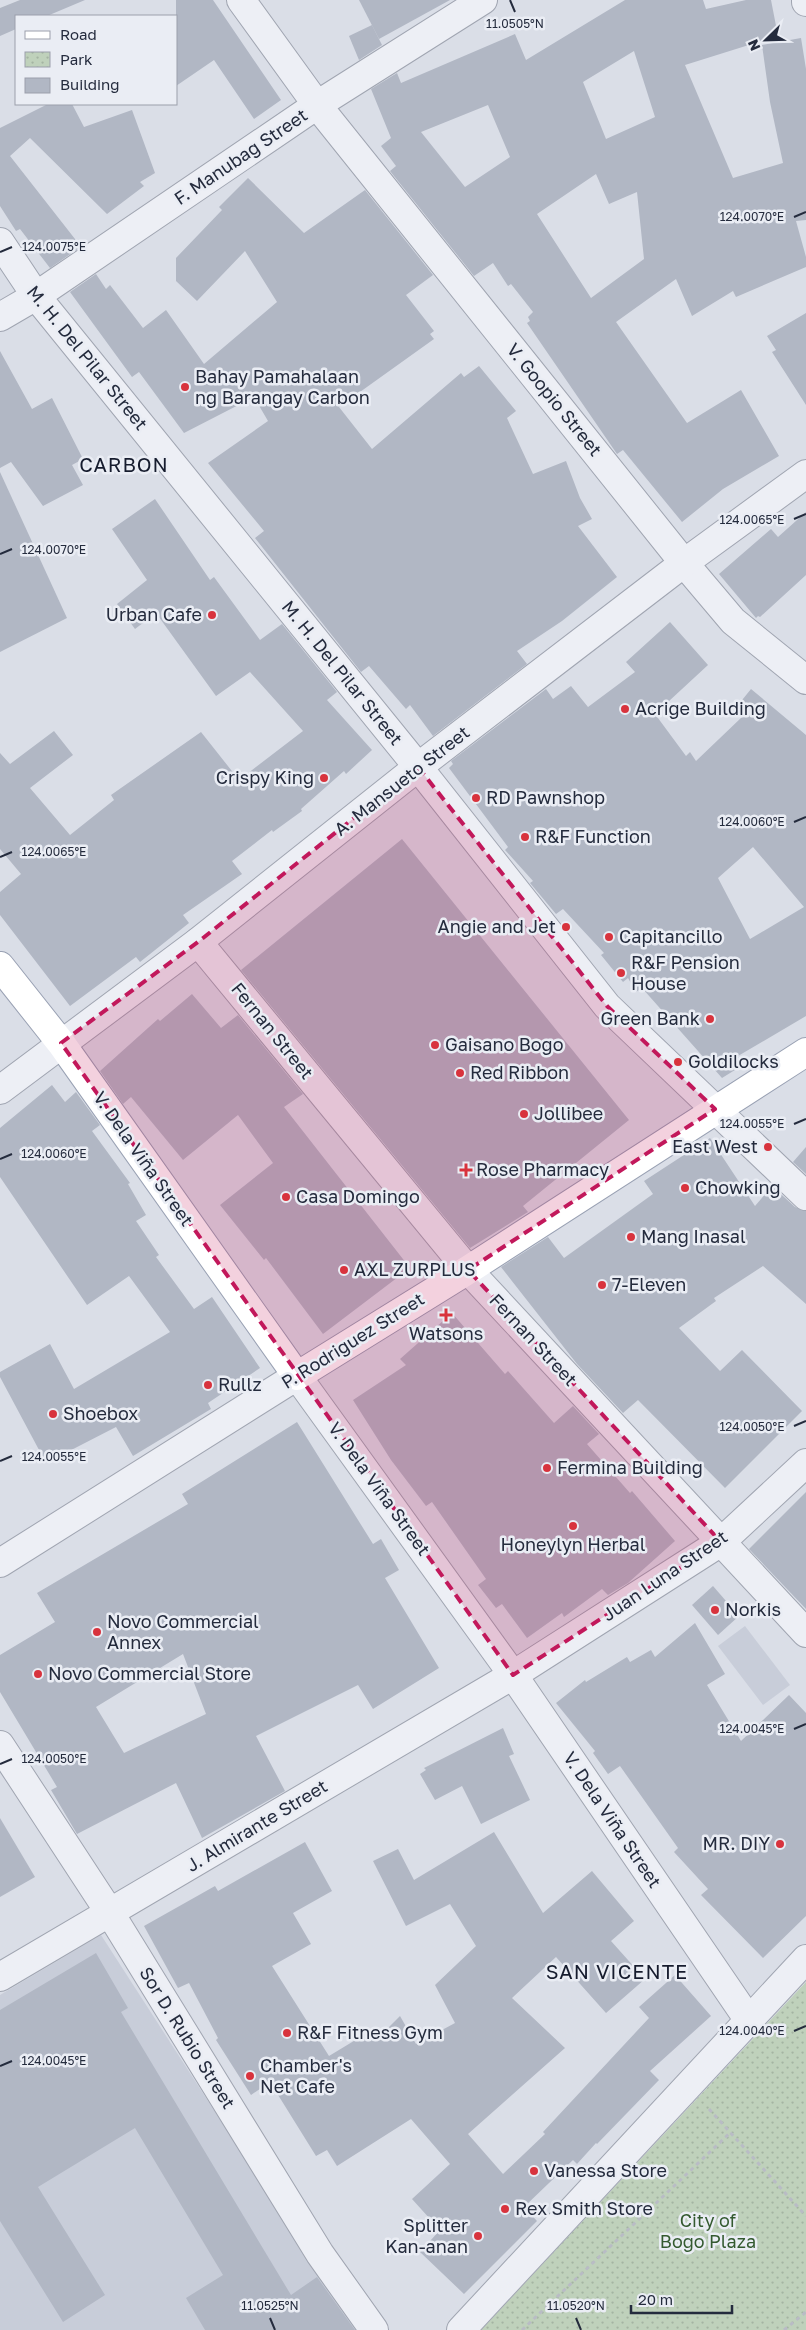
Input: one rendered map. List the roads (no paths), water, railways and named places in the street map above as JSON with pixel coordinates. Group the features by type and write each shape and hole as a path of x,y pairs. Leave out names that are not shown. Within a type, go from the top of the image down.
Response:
{"main road":[{"name":"V. Dela Viña Street","path":"0,966 61,1043 297,1376"},
{"name":"P. Rodriguez Street","path":"297,1376 468,1270 806,1052"}],"street":[{"name":"V. Goopio Street","path":"241,0 317,105 684,563 733,621 806,680"},
{"name":"F. Manubag Street","path":"0,317 36,296 317,105 483,0"},
{"name":"M. H. Del Pilar Street","path":"0,242 36,296 418,767 608,1006 806,1196"},
{"name":"A. Mansueto Street","path":"0,1090 198,942 418,767 684,563 806,474"},
{"name":"Fernan Street","path":"198,942 468,1270 806,1633"},
{"name":"P. Rodriguez Street","path":"0,1563 297,1376"},
{"name":"V. Dela Viña Street","path":"297,1376 513,1675 748,2019"},
{"name":"Juan Luna Street","path":"513,1675 720,1542 806,1463"},
{"name":"J. Almirante Street","path":"0,1977 513,1675"},
{"name":"Sor D. Rubio Street","path":"0,1745 110,1913 320,2254 374,2330"},
{"path":"462,2330 690,2086 748,2019 806,1959"}],"place":[{"name":"Bahay Pamahalaan ng Barangay Carbon","path":"185,387"},
{"name":"Urban Cafe","path":"212,615"},
{"name":"Acrige Building","path":"625,709"},
{"name":"Crispy King","path":"324,778"},
{"name":"RD Pawnshop","path":"476,798"},
{"name":"R&F Function","path":"525,837"},
{"name":"Angie and Jet","path":"566,927"},
{"name":"Capitancillo","path":"609,937"},
{"name":"R&F Pension House","path":"621,973"},
{"name":"Green Bank","path":"710,1019"},
{"name":"Gaisano Bogo","path":"435,1045"},
{"name":"Goldilocks","path":"678,1062"},
{"name":"Red Ribbon","path":"460,1073"},
{"name":"Jollibee","path":"524,1114"},
{"name":"East West","path":"768,1147"},
{"name":"Rose Pharmacy","path":"466,1170"},
{"name":"Chowking","path":"685,1188"},
{"name":"Casa Domingo","path":"286,1197"},
{"name":"Mang Inasal","path":"631,1237"},
{"name":"AXL ZURPLUS","path":"344,1270"},
{"name":"7-Eleven","path":"602,1285"},
{"name":"Watsons","path":"446,1315"},
{"name":"Rullz","path":"208,1385"},
{"name":"Shoebox","path":"53,1414"},
{"name":"Fermina Building","path":"547,1468"},
{"name":"Honeylyn Herbal","path":"573,1526"},
{"name":"Norkis","path":"715,1610"},
{"name":"Novo Commercial Annex","path":"97,1632"},
{"name":"Novo Commercial Store","path":"38,1674"},
{"name":"MR. DIY","path":"780,1844"},
{"name":"R&F Fitness Gym","path":"287,2033"},
{"name":"Chamber's Net Cafe","path":"250,2076"},
{"name":"Vanessa Store","path":"534,2171"},
{"name":"Rex Smith Store","path":"505,2209"},
{"name":"Splitter Kan-anan","path":"478,2236"}],"district":[{"name":"CARBON","path":"124,465"},
{"name":"SAN VICENTE","path":"617,1972"}],"park label":[{"name":"City of Bogo Plaza","path":"708,2231"}]}
